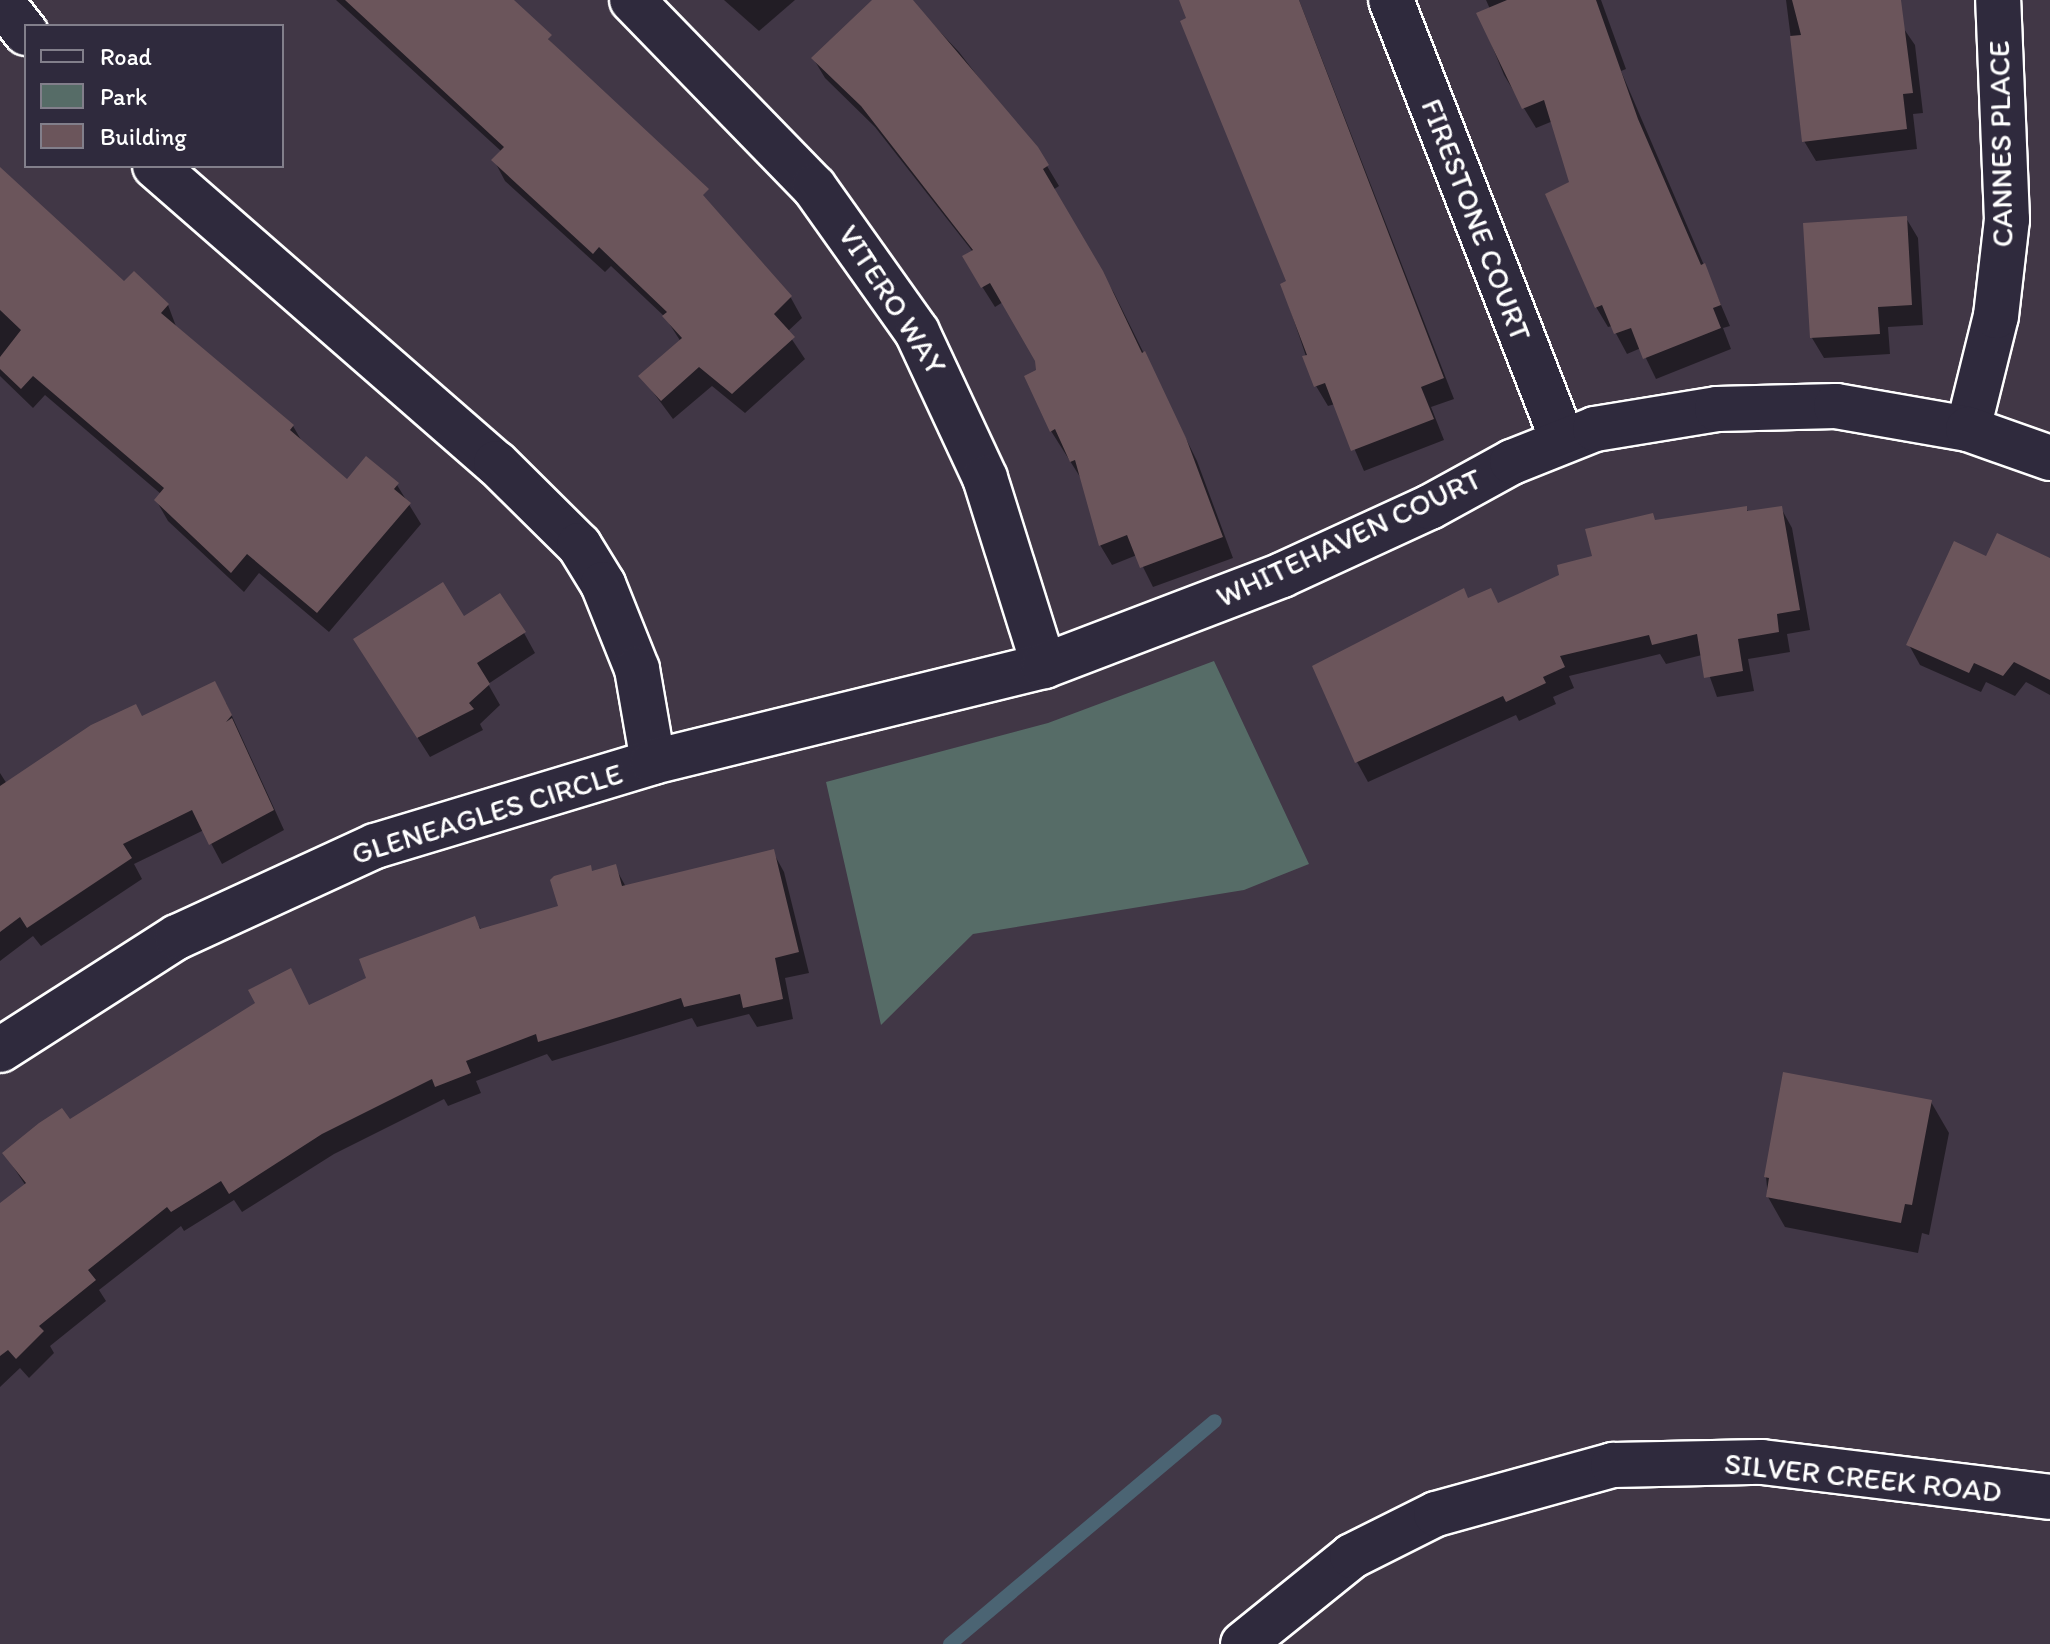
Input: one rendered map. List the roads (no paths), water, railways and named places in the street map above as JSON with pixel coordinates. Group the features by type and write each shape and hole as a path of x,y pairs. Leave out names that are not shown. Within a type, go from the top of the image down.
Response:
{"street":[{"path":"0,0 24,30"},
{"name":"VITERO WAY","path":"632,0 814,187 917,332 985,478 1044,666"},
{"name":"FIRESTONE COURT","path":"1391,0 1562,439"},
{"name":"CANNES PLACE","path":"1968,429 1994,328 2007,220 1998,0"},
{"name":"GLENEAGLES CIRCLE","path":"0,1050 177,937 319,868 412,834 653,762 627,640 603,584 571,535 496,463 157,168"},
{"name":"WHITEHAVEN COURT","path":"653,762 1044,666 1282,575 1562,439 1661,415 1759,406 1836,406 1968,429 2050,458"},
{"name":"SILVER CREEK ROAD","path":"1243,1644 1352,1556 1436,1514 1613,1465 1762,1462 2050,1497"}],"waterway":[{"path":"950,1644 1215,1421"}]}
